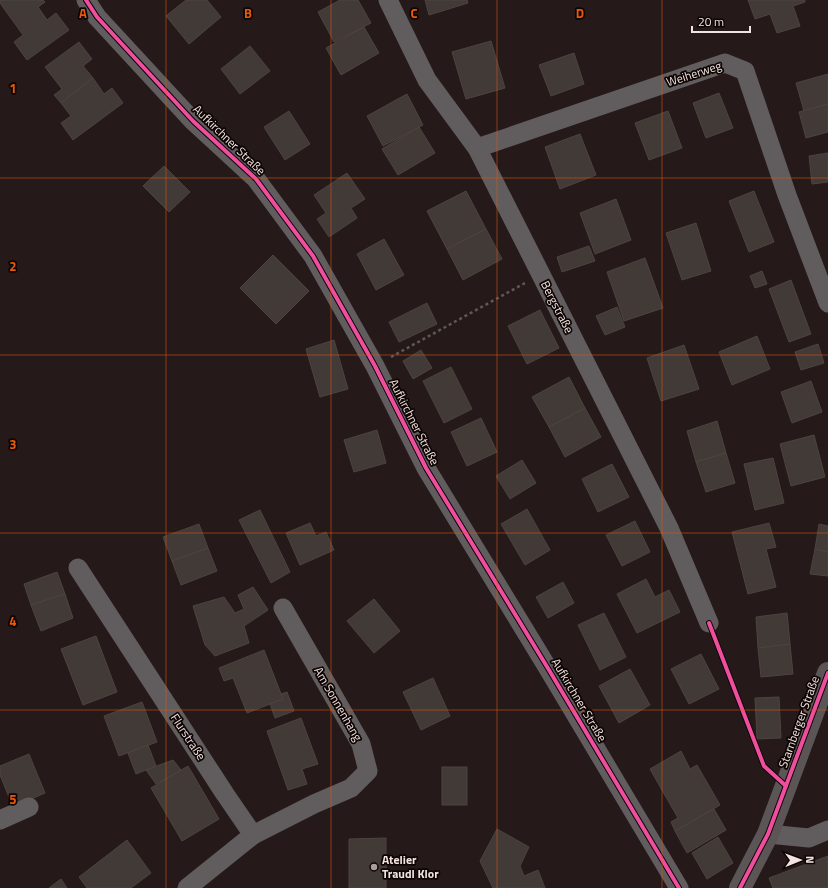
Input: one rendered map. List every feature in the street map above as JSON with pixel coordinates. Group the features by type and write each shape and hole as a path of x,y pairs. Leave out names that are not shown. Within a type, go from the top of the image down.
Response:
{"main road":[{"name":"Starnberger Straße","path":"740,888 768,834 828,673"}],"street":[{"name":"Aufkirchner Straße","path":"86,0 97,16 193,121 256,179 313,256 375,366 426,468 679,888"},
{"name":"Bergstraße","path":"388,0 427,80 477,148 669,528 709,623"},
{"name":"Weiherweg","path":"477,148 725,63 744,71 787,195 828,303"},
{"name":"Flurstraße","path":"78,568 225,794 253,834"},
{"name":"Am Sonnenhang","path":"253,834 314,804 351,788 368,771 361,744 283,608"},
{"path":"0,820 29,807"},
{"path":"768,834 809,838 828,830"},
{"path":"187,888 253,834"}],"path":[{"path":"375,366 541,275"}],"building":[{"path":"0,0 43,0 45,2 38,7 47,20 56,13 69,30 27,60 14,42 23,35 0,3"},
{"path":"186,0 207,0 221,17 189,44 166,16"},
{"path":"340,0 358,0 371,23 334,42 318,12"},
{"path":"425,0 467,0 468,3 429,15"},
{"path":"748,0 805,0 805,2 793,6 800,26 777,33 770,14 755,19"},
{"path":"364,27 379,53 341,75 326,48"},
{"path":"491,41 505,88 466,99 452,52"},
{"path":"79,42 92,59 83,66 93,78 61,103 54,95 62,89 45,67"},
{"path":"250,46 270,71 240,94 221,69"},
{"path":"574,53 584,84 551,96 539,65"},
{"path":"828,74 828,104 804,111 796,83"},
{"path":"93,78 104,94 112,88 123,103 73,140 61,123 71,116 61,103"},
{"path":"719,93 733,128 706,138 693,103"},
{"path":"407,94 423,125 383,146 367,116"},
{"path":"828,104 828,132 806,138 799,112"},
{"path":"289,111 310,144 285,160 264,127"},
{"path":"668,111 682,148 649,160 635,123"},
{"path":"419,127 435,153 398,175 382,149"},
{"path":"580,134 596,175 560,189 545,147"},
{"path":"828,153 828,182 812,184 809,156"},
{"path":"164,166 190,192 169,212 143,186"},
{"path":"347,173 365,199 351,208 357,218 329,237 317,219 326,213 314,195"},
{"path":"466,191 486,229 447,249 427,211"},
{"path":"754,191 774,242 749,252 729,201"},
{"path":"616,199 631,240 595,254 580,213"},
{"path":"696,223 711,271 682,280 666,233"},
{"path":"486,229 502,259 463,280 447,249"},
{"path":"384,239 404,275 376,290 357,254"},
{"path":"589,246 595,261 562,272 557,257"},
{"path":"273,255 309,291 276,324 240,288"},
{"path":"645,258 663,308 624,321 607,272"},
{"path":"762,271 767,284 755,288 750,276"},
{"path":"791,280 811,334 789,342 769,289"},
{"path":"427,303 437,324 399,342 389,322"},
{"path":"617,307 625,327 605,335 596,316"},
{"path":"540,310 559,348 527,364 508,326"},
{"path":"757,336 770,369 732,385 719,352"},
{"path":"334,340 348,389 320,397 306,349"},
{"path":"818,344 824,363 801,370 795,352"},
{"path":"684,345 699,389 661,401 647,358"},
{"path":"421,350 432,368 413,379 403,361"},
{"path":"451,367 472,409 444,423 423,381"},
{"path":"569,377 585,408 549,427 532,397"},
{"path":"811,381 822,412 792,423 781,392"},
{"path":"585,408 601,437 565,457 549,427"},
{"path":"481,418 497,452 467,466 451,432"},
{"path":"717,421 726,453 696,462 687,431"},
{"path":"377,430 386,463 354,472 344,440"},
{"path":"814,435 825,477 791,486 780,444"},
{"path":"726,453 735,483 706,492 696,462"},
{"path":"773,458 784,503 755,510 744,464"},
{"path":"522,460 536,483 510,499 496,476"},
{"path":"612,464 629,497 598,512 582,479"},
{"path":"527,509 550,550 525,565 501,524"},
{"path":"260,510 290,572 271,583 239,520"},
{"path":"635,521 650,552 622,566 606,535"},
{"path":"310,523 316,536 326,532 334,550 300,565 286,533"},
{"path":"769,523 776,547 766,549 776,587 748,594 732,532"},
{"path":"199,524 208,548 172,561 163,537"},
{"path":"819,524 828,526 828,552 815,549"},
{"path":"208,548 217,571 181,585 172,561"},
{"path":"815,549 828,552 828,576 810,574"},
{"path":"57,572 65,594 31,605 24,584"},
{"path":"646,579 655,597 669,590 680,612 637,633 617,594"},
{"path":"563,582 574,603 548,618 536,597"},
{"path":"253,587 268,610 244,626 249,643 215,656 205,645 193,606 224,597 235,613 244,609 238,595"},
{"path":"65,594 73,618 41,631 31,605"},
{"path":"374,599 400,631 374,653 347,621"},
{"path":"604,613 626,657 600,670 578,625"},
{"path":"787,613 790,644 758,648 756,617"},
{"path":"96,636 117,692 83,705 61,649"},
{"path":"790,644 793,674 761,677 758,648"},
{"path":"264,650 283,699 247,713 233,678 224,681 219,668"},
{"path":"701,654 719,689 689,704 671,669"},
{"path":"630,669 650,705 619,723 599,686"},
{"path":"433,678 450,716 421,730 403,692"},
{"path":"287,692 294,711 275,718 270,704 283,699 281,694"},
{"path":"779,697 781,738 757,739 755,698"},
{"path":"142,702 157,742 119,756 104,716"},
{"path":"301,718 318,764 302,769 307,784 288,790 267,731"},
{"path":"148,745 156,766 136,774 128,753"},
{"path":"681,751 690,769 697,765 720,805 675,831 671,822 678,818 650,769"},
{"path":"29,754 45,793 13,807 0,775 0,766"},
{"path":"173,760 181,770 156,784 146,770"},
{"path":"188,766 219,819 182,841 151,788"},
{"path":"442,767 467,767 467,805 442,805"},
{"path":"714,809 726,830 687,853 675,831"},
{"path":"497,829 529,847 520,866 524,876 538,870 545,888 493,888 480,861"},
{"path":"718,837 733,863 707,879 692,853"},
{"path":"386,838 386,888 349,888 349,839"},
{"path":"127,840 151,873 131,888 87,888 79,877"},
{"path":"828,856 828,888 773,888 769,878"},
{"path":"61,879 67,888 49,888"}],"cycle path":[{"path":"86,0 97,17 193,121 256,179 313,256 375,366 426,468 679,888"},
{"path":"709,623 764,766 786,786"},
{"path":"740,888 768,834 828,673"}],"place":[{"name":"Atelier Traudl Klor","path":"374,867"}]}
